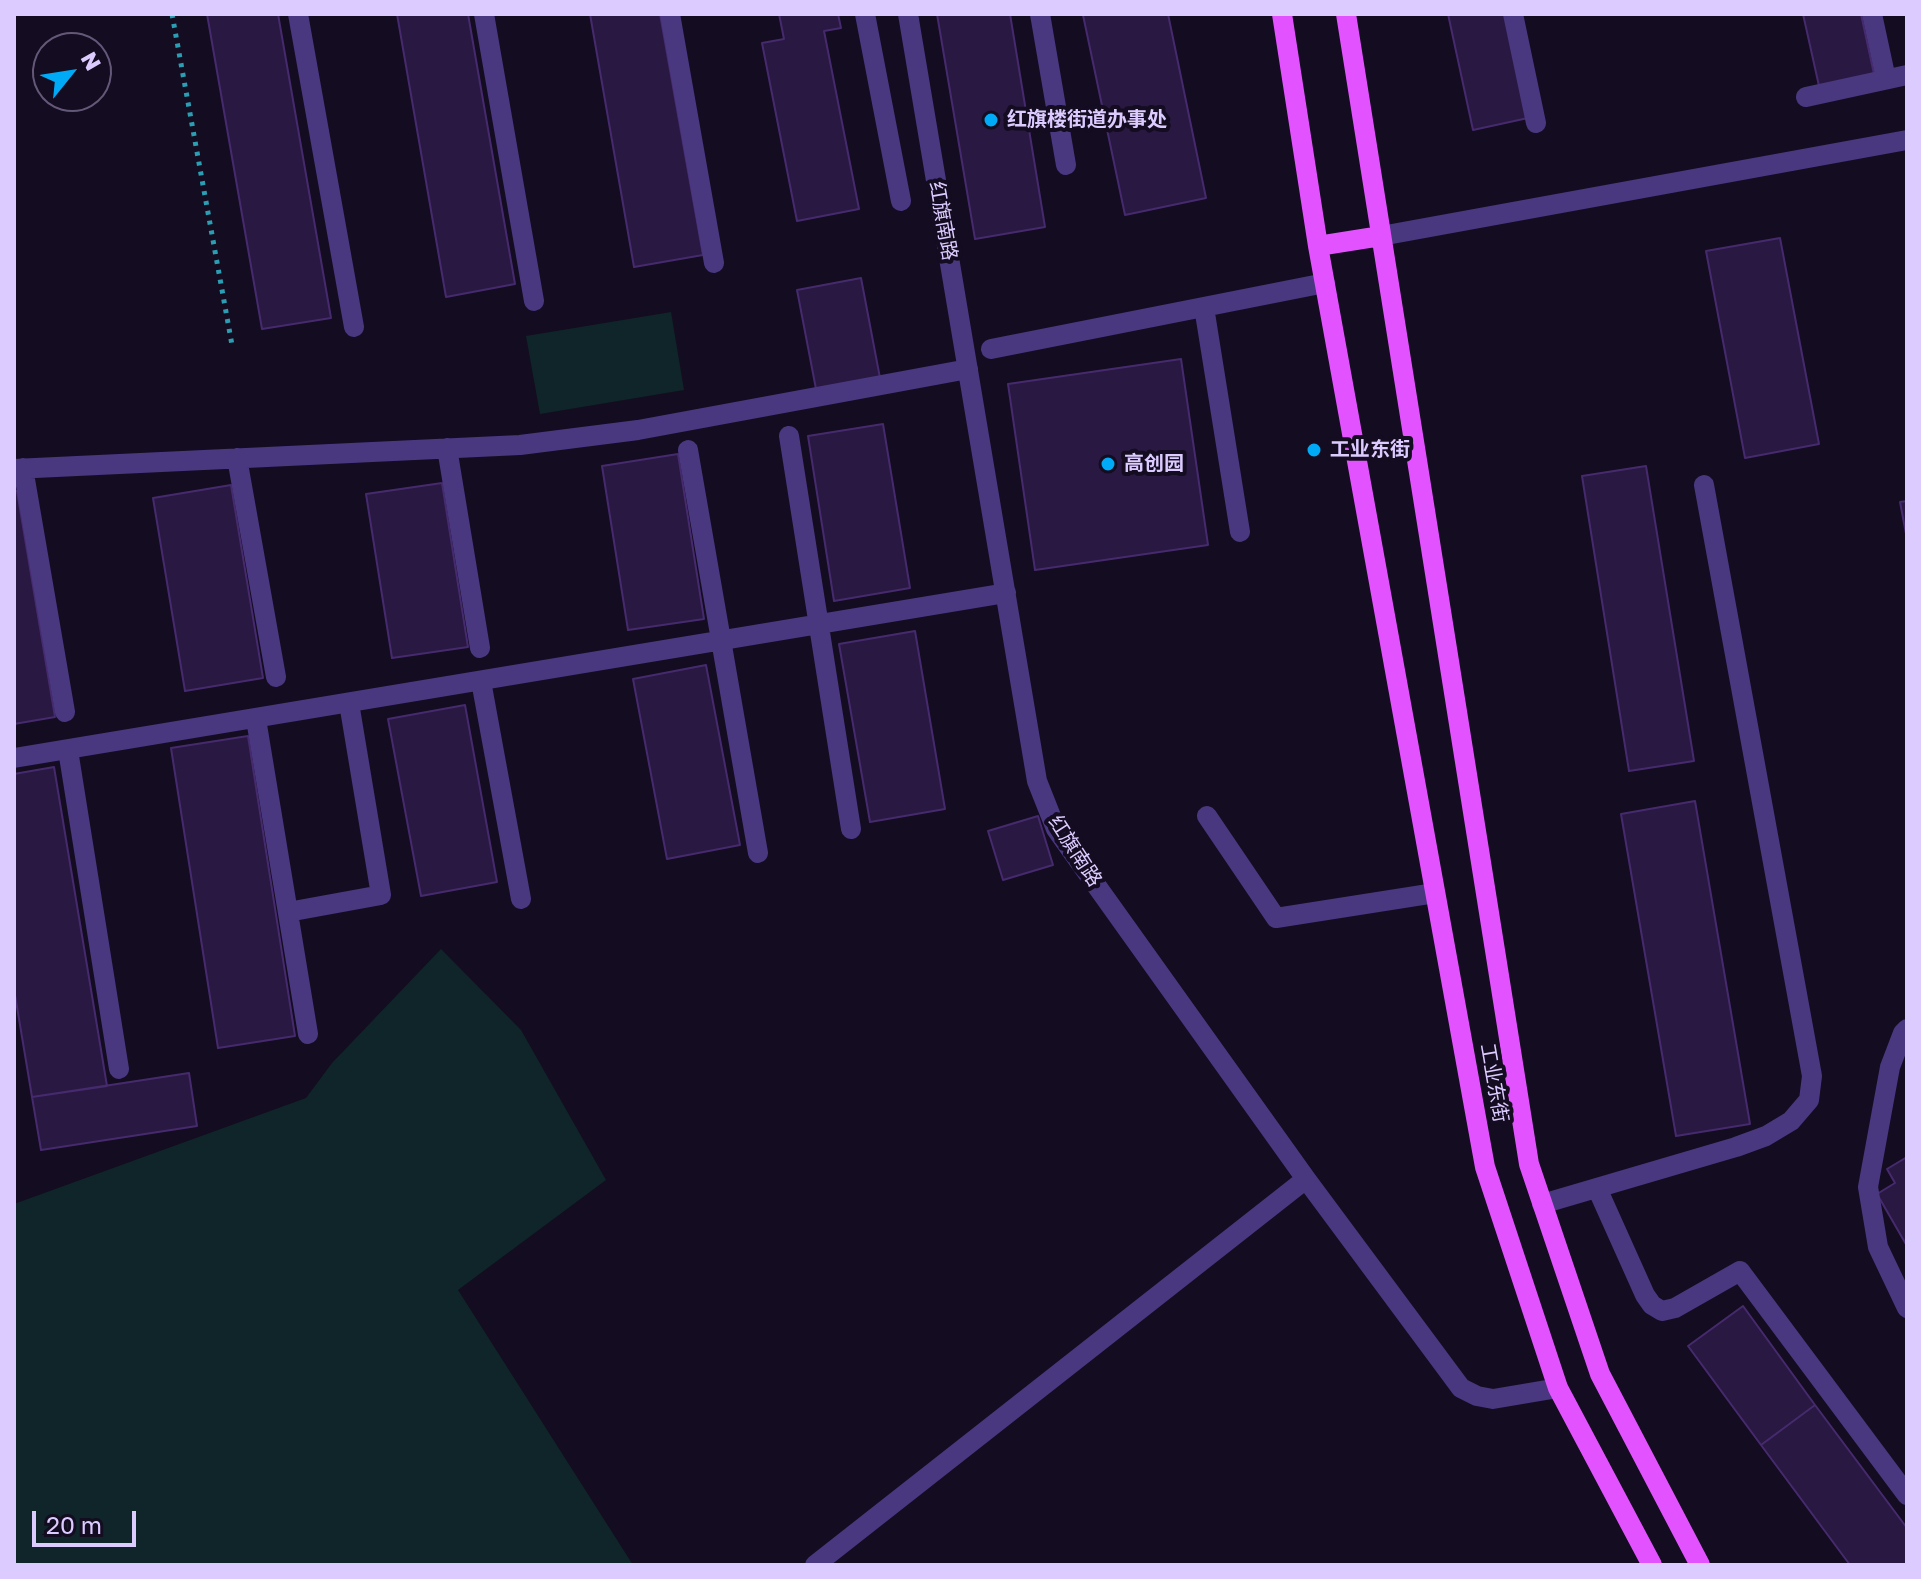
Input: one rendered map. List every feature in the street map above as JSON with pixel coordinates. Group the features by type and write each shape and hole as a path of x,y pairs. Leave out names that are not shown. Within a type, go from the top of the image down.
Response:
{"main road":[{"name":"工业东街","path":"1282,14 1318,246 1485,1167 1558,1388 1652,1565"},
{"name":"工业东街","path":"1346,14 1526,1149 1600,1374 1700,1565"},
{"path":"1318,246 1381,236"}],"street":[{"path":"298,14 354,327"},
{"path":"484,14 534,301"},
{"path":"670,14 714,263"},
{"path":"865,14 901,201"},
{"name":"红旗南路","path":"908,14 1037,781 1056,829 1306,1179 1461,1388 1493,1399 1558,1388"},
{"path":"1040,14 1066,165"},
{"path":"1513,14 1536,123"},
{"path":"1872,14 1886,79"},
{"path":"1806,97 1907,75"},
{"path":"1381,236 1907,140"},
{"path":"991,349 1325,283"},
{"path":"1204,307 1240,532"},
{"path":"65,712 19,469 520,445 638,430 968,369"},
{"path":"789,436 851,829"},
{"path":"447,448 480,648"},
{"path":"688,450 758,853"},
{"path":"237,458 276,677"},
{"path":"1542,1204 1766,1136 1791,1121 1809,1100 1812,1076 1704,485"},
{"path":"14,758 1006,593"},
{"path":"481,681 521,899"},
{"path":"288,912 381,895 349,703"},
{"path":"256,719 308,1034"},
{"path":"68,750 119,1069"},
{"path":"1207,816 1276,918 1435,893"},
{"path":"1907,1029 1890,1067 1868,1187 1878,1247 1907,1308"},
{"path":"815,1565 1306,1179"},
{"path":"1597,1188 1652,1305 1662,1311 1675,1308 1740,1271 1907,1495"}],"path":[{"path":"172,14 232,345"}],"green space":[{"path":"671,312 684,390 540,414 526,336"},
{"path":"441,949 521,1030 606,1180 458,1290 633,1565 14,1565 14,1204 306,1098 332,1063"}],"building":[{"path":"207,14 278,14 331,318 262,329"},
{"path":"397,14 468,14 515,284 446,297"},
{"path":"590,14 660,14 703,255 634,267"},
{"path":"779,14 838,14 841,28 824,31 859,209 797,221 762,43 784,39"},
{"name":"红旗楼街道办事处","path":"937,14 1010,14 1045,227 975,239"},
{"path":"1168,14 1206,198 1125,215 1083,15"},
{"path":"1448,14 1506,14 1528,118 1473,130"},
{"path":"1803,14 1861,14 1874,74 1819,86"},
{"path":"1780,238 1819,444 1745,458 1706,251"},
{"path":"861,278 880,378 816,389 797,290"},
{"name":"高创园","path":"1181,359 1208,545 1035,570 1008,384"},
{"path":"883,424 910,588 834,601 808,436"},
{"path":"678,454 704,619 628,630 602,466"},
{"path":"1646,466 1694,761 1629,771 1582,476"},
{"path":"442,483 468,647 392,658 366,494"},
{"path":"231,485 263,678 185,691 153,498"},
{"path":"14,491 17,491 55,717 14,724"},
{"path":"1907,501 1907,539 1900,502"},
{"path":"915,631 945,809 870,822 839,644"},
{"path":"706,665 740,845 667,859 633,679"},
{"path":"465,705 497,882 421,896 388,719"},
{"path":"248,736 295,1036 218,1048 171,748"},
{"path":"54,767 107,1086 32,1097 14,989 14,774"},
{"path":"1695,801 1750,1124 1676,1136 1621,814"},
{"path":"1038,816 1053,865 1003,880 988,831"},
{"path":"189,1073 197,1126 41,1150 32,1097"},
{"path":"1907,1157 1907,1246 1877,1194 1895,1183 1887,1169"},
{"path":"1743,1306 1815,1405 1761,1445 1688,1346"},
{"path":"1815,1405 1907,1528 1907,1565 1850,1565 1761,1445"}],"place":[{"name":"红旗楼街道办事处","path":"991,120"},
{"name":"工业东街","path":"1314,450"},
{"name":"高创园","path":"1108,464"}]}
